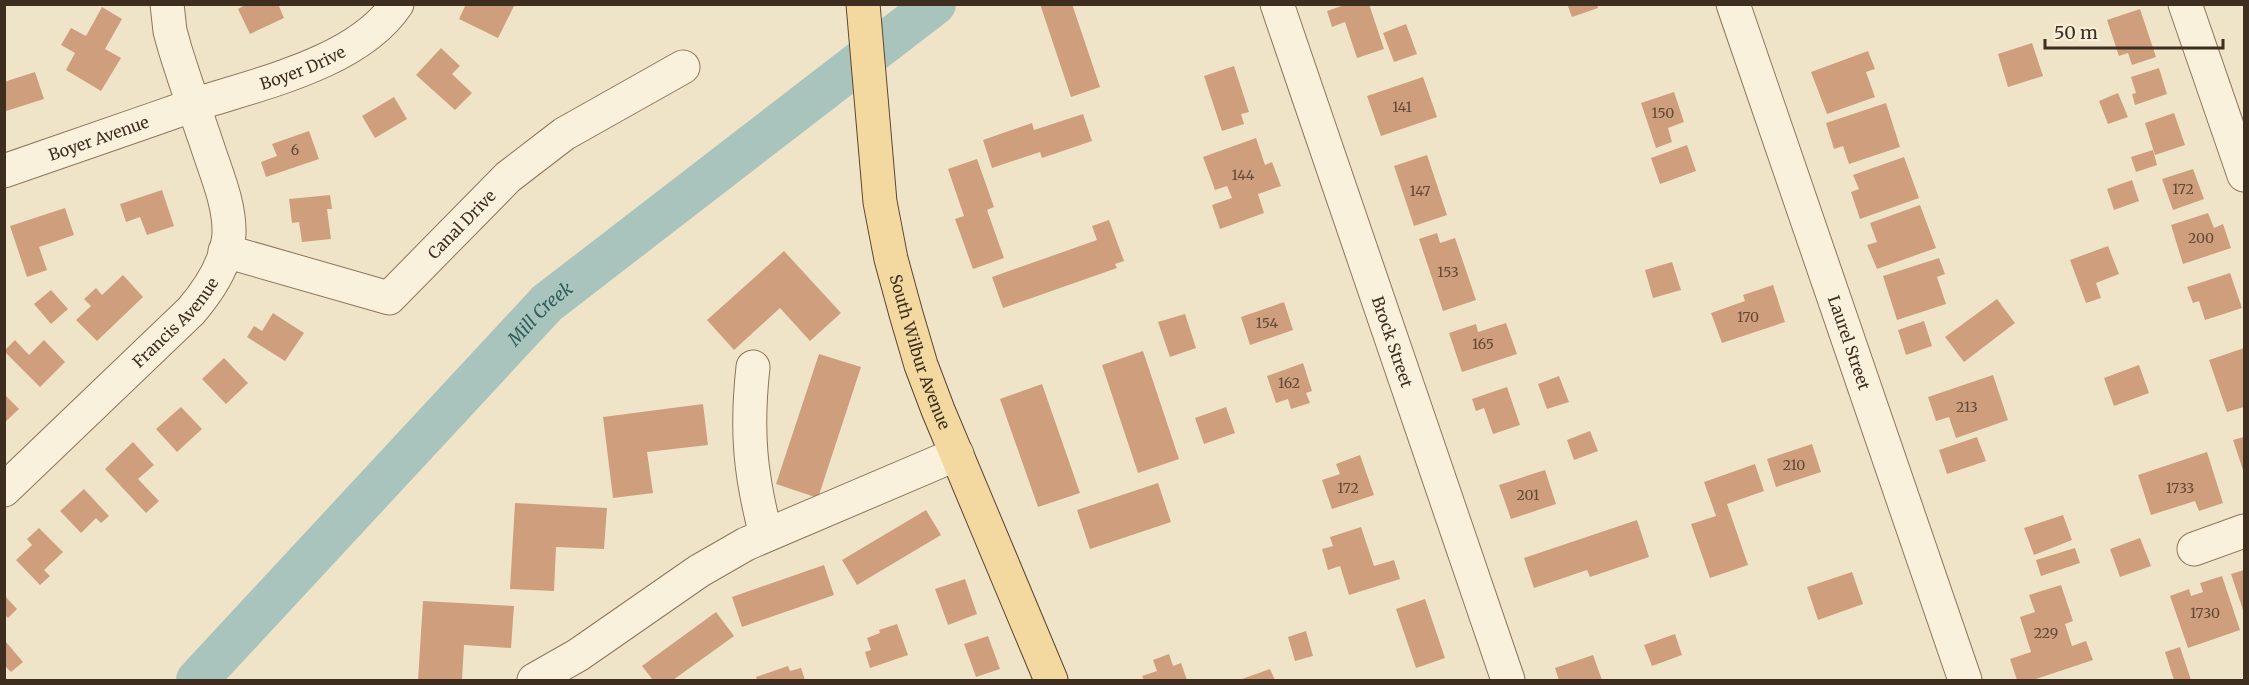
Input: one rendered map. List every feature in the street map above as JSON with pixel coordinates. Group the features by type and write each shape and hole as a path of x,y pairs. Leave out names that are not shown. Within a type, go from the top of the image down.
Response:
{"main road":[{"name":"South Wilbur Avenue","path":"863,4 880,202 891,259 921,365 1051,681"}],"street":[{"name":"Francis Avenue","path":"4,490 191,311 206,294 218,273 229,235 222,190 170,31 167,4"},
{"name":"Boyer Drive","path":"193,106 319,64 369,35 397,4"},
{"name":"Brock Street","path":"1277,4 1508,681"},
{"name":"Laurel Street","path":"1733,4 1965,681"},
{"path":"2185,4 2244,175"},
{"name":"Canal Drive","path":"225,251 388,298 508,177 564,134 683,67"},
{"name":"Boyer Avenue","path":"4,171 193,106"},
{"path":"753,367 749,401 749,453 766,536"},
{"path":"534,681 578,655 699,571 746,544 957,454"},
{"path":"2194,549 2244,531"}],"building":[{"path":"247,4 278,4 284,18 250,34 238,9"},
{"path":"466,4 515,4 498,38 459,19"},
{"path":"1040,4 1072,4 1100,87 1071,97"},
{"path":"1347,4 1369,4 1384,49 1357,58 1345,22 1332,27 1327,11"},
{"path":"1567,4 1597,4 1598,8 1572,17"},
{"path":"102,7 122,19 105,49 121,58 101,91 66,70 75,53 61,45 71,28 86,36"},
{"path":"2140,9 2156,57 2132,65 2128,53 2119,56 2107,20"},
{"path":"1406,24 1417,54 1394,62 1383,33"},
{"path":"2032,43 2043,76 2008,87 1998,54"},
{"path":"441,48 460,66 452,74 472,93 455,110 416,75"},
{"path":"1868,51 1875,69 1866,72 1875,97 1827,114 1811,72"},
{"path":"1234,66 1249,112 1241,114 1244,124 1222,131 1204,76"},
{"path":"2159,68 2167,94 2135,105 2132,94 2136,93 2131,77"},
{"path":"35,72 44,99 6,111 4,82"},
{"path":"1423,77 1437,117 1381,136 1367,96"},
{"path":"1674,92 1684,122 1668,128 1672,142 1656,148 1641,103"},
{"path":"2118,93 2128,117 2108,124 2099,101"},
{"path":"394,97 407,119 375,138 362,116"},
{"path":"1886,103 1900,147 1849,164 1843,146 1834,149 1826,123"},
{"path":"2174,113 2185,145 2155,155 2145,123"},
{"path":"1083,114 1092,141 1042,158 1040,152 992,168 983,140 1032,123 1034,130"},
{"path":"309,131 319,159 266,177 261,162 277,156 272,144"},
{"path":"1256,138 1265,165 1272,162 1281,186 1258,194 1264,213 1220,229 1212,205 1232,198 1227,186 1215,190 1203,157"},
{"path":"1687,145 1696,171 1660,184 1651,158"},
{"path":"2153,150 2157,165 2136,172 2131,157"},
{"path":"1427,155 1447,215 1414,226 1394,166"},
{"path":"1904,157 1919,198 1860,219 1851,192 1859,189 1853,175"},
{"path":"977,159 994,207 987,210 1004,258 973,269 955,219 964,216 948,169"},
{"path":"2193,169 2204,199 2173,210 2162,179"},
{"path":"2132,180 2139,201 2114,210 2107,189"},
{"path":"162,190 174,226 147,235 140,217 126,222 120,204"},
{"path":"330,195 332,209 327,209 331,239 302,242 299,222 292,223 289,199"},
{"path":"1920,205 1936,248 1877,269 1867,245 1877,242 1870,223"},
{"path":"65,208 74,235 39,247 47,270 27,277 10,226"},
{"path":"2208,213 2214,228 2223,224 2231,248 2183,264 2171,225"},
{"path":"1109,220 1124,261 1115,264 1117,268 1003,308 992,277 1097,240 1092,226"},
{"path":"1437,233 1440,243 1455,238 1476,300 1443,311 1419,239"},
{"path":"2108,246 2119,274 2096,283 2101,298 2086,303 2070,260"},
{"path":"784,251 841,313 810,341 780,308 734,350 707,320"},
{"path":"1939,258 1945,274 1937,277 1946,304 1897,320 1883,276"},
{"path":"1672,262 1681,290 1653,298 1645,270"},
{"path":"2230,273 2242,308 2205,320 2199,301 2193,303 2187,287"},
{"path":"123,275 143,297 97,341 76,320 91,306 84,299 96,288 102,295"},
{"path":"1773,285 1785,322 1722,343 1711,313 1745,301 1743,295"},
{"path":"51,290 68,309 51,324 34,304"},
{"path":"1997,299 2015,323 1964,362 1945,337"},
{"path":"1284,302 1293,330 1250,345 1241,317"},
{"path":"273,313 304,333 285,361 247,337 254,326 262,331"},
{"path":"1185,314 1196,348 1170,357 1158,322"},
{"path":"1924,321 1932,346 1906,355 1898,330"},
{"path":"1506,323 1517,354 1462,372 1449,333 1476,324 1478,332"},
{"path":"15,340 29,355 44,340 65,362 40,387 4,351"},
{"path":"2244,348 2244,407 2227,412 2209,360"},
{"path":"1143,351 1179,459 1138,473 1102,365"},
{"path":"819,354 861,367 818,498 776,484"},
{"path":"224,358 248,383 226,404 202,379"},
{"path":"1303,363 1312,391 1306,393 1310,403 1291,409 1288,399 1276,403 1267,376"},
{"path":"2139,365 2149,393 2114,406 2104,378"},
{"path":"1993,375 2008,420 1956,438 1949,417 1936,421 1928,397"},
{"path":"1559,376 1569,402 1547,409 1538,384"},
{"path":"1042,384 1080,493 1038,507 1000,399"},
{"path":"1507,387 1520,425 1493,434 1484,408 1476,411 1472,399"},
{"path":"4,394 19,409 4,423"},
{"path":"703,404 708,445 647,452 653,493 613,498 603,417"},
{"path":"181,407 202,429 177,452 156,429"},
{"path":"1226,407 1235,433 1204,444 1195,418"},
{"path":"1590,431 1598,451 1574,460 1567,440"},
{"path":"1977,437 1986,461 1947,474 1939,450"},
{"path":"2244,437 2244,473 2233,440"},
{"path":"133,442 154,465 138,479 159,501 146,513 105,469"},
{"path":"1812,444 1821,472 1776,487 1767,459"},
{"path":"2207,452 2223,503 2199,511 2195,501 2151,515 2138,475"},
{"path":"1360,455 1374,495 1332,509 1322,480 1340,474 1336,464"},
{"path":"1755,464 1764,491 1727,504 1748,565 1710,578 1691,524 1716,516 1704,482"},
{"path":"1545,470 1556,504 1511,519 1499,485"},
{"path":"1158,483 1171,522 1090,549 1077,510"},
{"path":"84,489 109,516 101,523 96,518 81,533 60,511"},
{"path":"515,503 607,508 604,549 556,547 554,591 510,589"},
{"path":"926,510 941,535 857,585 842,560"},
{"path":"2063,515 2072,540 2034,555 2024,528"},
{"path":"1637,520 1649,557 1590,577 1587,570 1534,588 1524,558"},
{"path":"1361,527 1374,566 1394,560 1400,579 1349,595 1340,566 1328,570 1322,549 1333,546 1330,537"},
{"path":"39,528 63,552 44,570 50,576 40,585 16,560 32,545 27,539"},
{"path":"2140,538 2151,566 2120,577 2110,549"},
{"path":"2075,548 2080,563 2041,576 2036,560"},
{"path":"824,565 834,595 742,627 732,597"},
{"path":"2244,570 2244,613 2231,574"},
{"path":"1852,572 1863,604 1818,620 1807,587"},
{"path":"2222,576 2240,630 2188,648 2170,596 2189,589 2191,596 2203,592 2200,583"},
{"path":"965,579 977,614 948,625 935,589"},
{"path":"2061,585 2073,621 2065,624 2072,646 2086,641 2093,660 2033,680 2017,680 2010,659 2031,652 2020,617 2035,612 2029,595"},
{"path":"4,595 17,609 8,618 4,614"},
{"path":"1425,599 1445,658 1416,668 1396,609"},
{"path":"423,601 514,606 511,648 464,645 462,680 418,680"},
{"path":"716,612 734,636 673,680 653,680 642,666"},
{"path":"897,624 908,655 870,668 865,652 871,650 867,638 880,633 879,630"},
{"path":"1306,631 1313,656 1295,661 1288,637"},
{"path":"1675,634 1682,655 1652,666 1644,645"},
{"path":"988,636 1000,669 976,677 964,644"},
{"path":"6,642 23,662 11,672 4,665"},
{"path":"2180,647 2191,680 2174,680 2165,652"},
{"path":"1169,654 1173,666 1181,663 1187,680 1144,680 1142,676 1157,671 1153,660"},
{"path":"1593,655 1602,680 1559,680 1555,668"},
{"path":"788,666 790,671 801,668 805,680 757,680 756,677"},
{"path":"1270,669 1275,680 1242,679"}],"waterway":[{"name":"Mill Creek","path":"197,680 547,303 935,4"}]}
